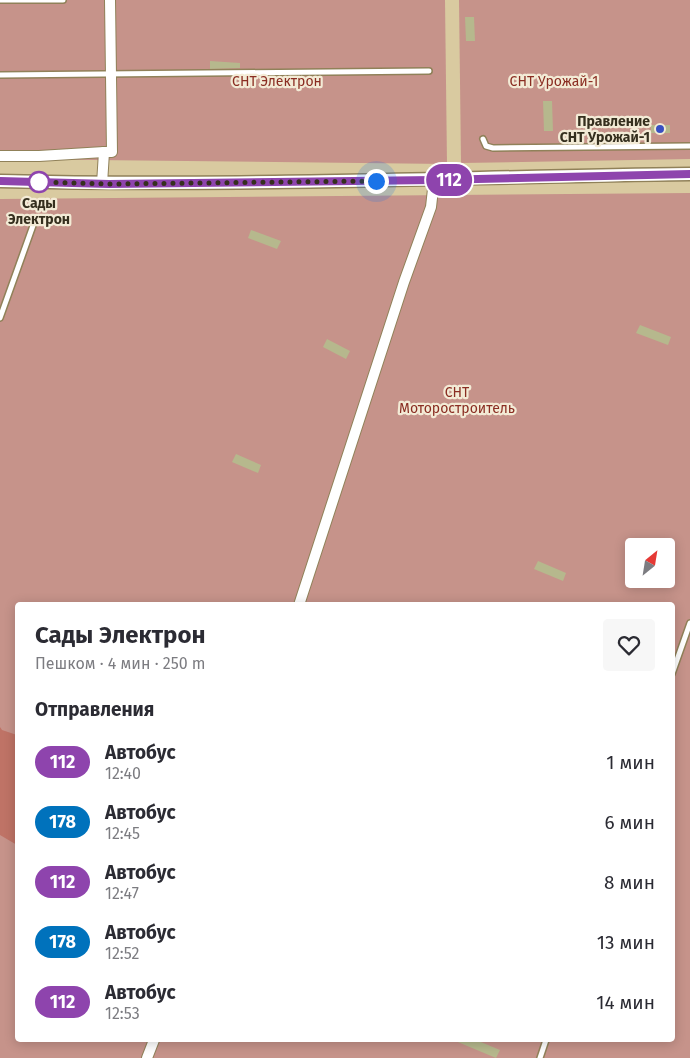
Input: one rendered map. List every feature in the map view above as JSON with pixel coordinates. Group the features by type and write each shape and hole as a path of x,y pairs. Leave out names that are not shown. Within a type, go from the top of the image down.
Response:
{"street":[{"path":"0,156 56,156 112,152 110,0"},
{"path":"102,184 104,152"},
{"path":"0,181 102,184 434,180 690,174"},
{"path":"299,602 407,274 431,207 434,180"},
{"path":"147,1058 153,1042"}],"lane":[{"path":"0,0 63,0"},
{"path":"0,75 429,71"},
{"path":"483,139 486,146 493,148 690,146"},
{"path":"0,318 34,220"},
{"path":"675,666 690,623"},
{"path":"540,1058 545,1042"}],"green space":[{"name":"СНТ Электрон","path":"0,0 445,0 447,164 0,159"},
{"name":"СНТ Урожай-1","path":"459,0 690,0 690,159 461,163"},
{"name":"СНТ Моторостроитель","path":"690,193 690,1058 0,1058 0,199"}],"shaded area":[{"path":"0,727 2,730 15,734 15,844 0,835"}],"building":[{"path":"465,17 474,17 475,41 466,41"},
{"path":"210,61 240,63 240,68 210,69"},
{"path":"543,101 552,101 553,131 544,131"},
{"path":"651,125 670,125 670,133 651,133"},
{"path":"251,230 281,241 277,249 248,238"},
{"path":"640,325 671,337 668,345 636,333"},
{"path":"327,339 350,351 346,359 323,347"},
{"path":"236,454 261,465 258,473 232,462"},
{"path":"538,561 566,573 563,581 534,569"},
{"path":"458,1042 481,1042 500,1050 496,1058"}],"bus line":[{"name":"112","path":"0,181 109,184 434,180 690,174"}],"place":[{"name":"Правление СНТ Урожай-1","path":"660,129"},
{"name":"Сады Электрон","path":"39,182"}],"route":[{"path":"39,182 34,182 109,184 376,181"}]}
